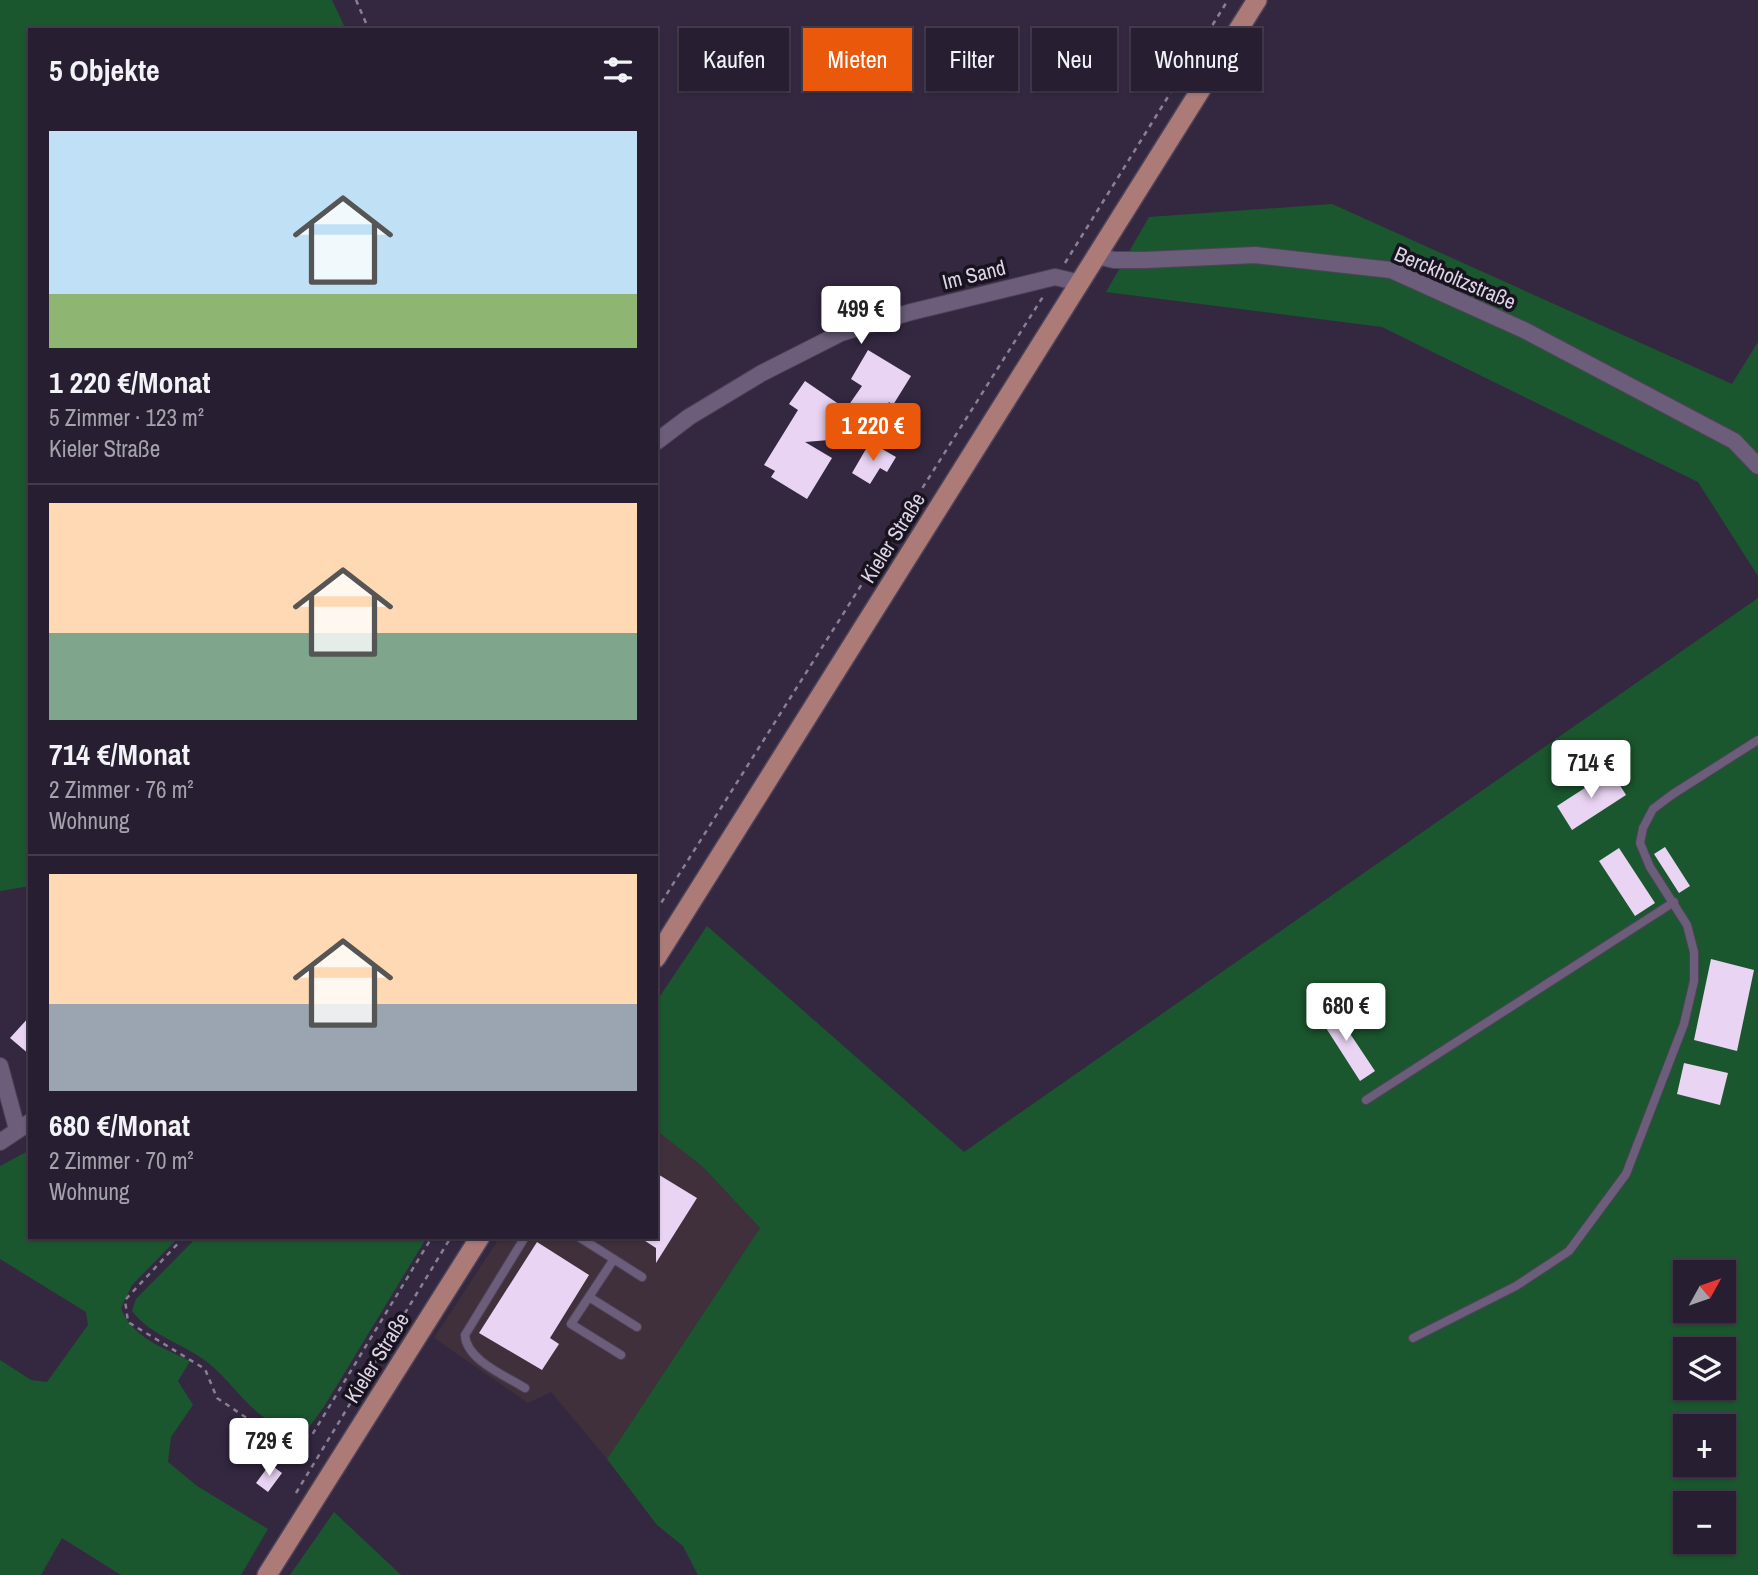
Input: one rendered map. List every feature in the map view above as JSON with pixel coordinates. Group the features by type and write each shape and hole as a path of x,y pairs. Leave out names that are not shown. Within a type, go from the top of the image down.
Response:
{"main road":[{"name":"Kieler Straße","path":"658,955 1257,0"},
{"name":"Kieler Straße","path":"267,1575 479,1239"}],"street":[{"name":"Berckholtzstraße","path":"1097,256 1135,260 1255,255 1391,270 1524,330 1734,441 1758,467"},
{"name":"Im Sand","path":"658,440 689,417 753,379 841,333 911,312 1055,277 1081,283"},
{"path":"0,1066 24,1125 0,1142"}],"lane":[{"path":"1413,1338 1516,1286 1569,1251 1626,1174 1684,1024 1694,981 1692,943 1687,925 1650,866 1640,843 1643,828 1653,809 1758,740"},
{"path":"1366,1100 1674,902"},
{"path":"524,1239 465,1335 465,1344 472,1354 525,1388"},
{"path":"582,1239 642,1277"},
{"path":"614,1259 571,1324 621,1355"},
{"path":"589,1297 637,1328"}],"path":[{"path":"356,0 368,28"},
{"path":"658,908 1228,0"},
{"path":"182,1239 125,1300 128,1322 205,1369 217,1398 281,1441 312,1435 431,1239"},
{"path":"291,1502 450,1239"}],"shaded area":[{"path":"658,1132 703,1167 760,1228 607,1459 551,1392 528,1403 434,1338 499,1239 658,1239"}],"green space":[{"path":"0,0 332,0 345,28 28,28 28,886 0,891"},
{"path":"1332,204 1732,384 1758,342 1758,576 1698,482 1382,327 1106,292 1149,217"},
{"path":"1758,598 1758,1575 698,1575 683,1546 657,1525 607,1459 760,1228 703,1167 658,1132 658,999 707,926 964,1152"},
{"path":"28,1151 28,1239 177,1239 132,1285 121,1308 132,1327 140,1334 190,1361 178,1381 193,1405 171,1437 168,1462 197,1486 268,1529 241,1575 121,1575 62,1538 41,1575 0,1575 0,1360 31,1380 47,1382 88,1325 86,1312 0,1259 0,1166"},
{"path":"195,1239 426,1239 308,1429 280,1426 262,1416 202,1358 140,1320 132,1311 136,1299"},
{"path":"334,1512 401,1575 290,1575"}],"building":[{"path":"868,350 911,376 893,405 889,402 865,437 805,442 832,458 807,499 771,477 775,471 764,465 798,410 789,404 805,381 846,409 862,386 851,379"},
{"path":"870,442 896,457 887,472 880,468 870,484 852,473"},
{"path":"1611,771 1626,795 1572,830 1557,806"},
{"path":"1665,847 1690,886 1679,893 1654,854"},
{"path":"1619,848 1655,903 1635,916 1599,861"},
{"path":"1711,959 1754,970 1737,1051 1694,1040"},
{"path":"1331,1005 1375,1071 1360,1081 1317,1014"},
{"path":"28,1018 28,1053 10,1038"},
{"path":"1684,1063 1728,1073 1720,1105 1677,1094"},
{"path":"658,1174 697,1198 656,1263 656,1248 642,1239 658,1239"},
{"path":"537,1242 589,1275 550,1338 559,1344 542,1370 479,1333"},
{"path":"270,1464 282,1473 268,1492 256,1483"}]}
